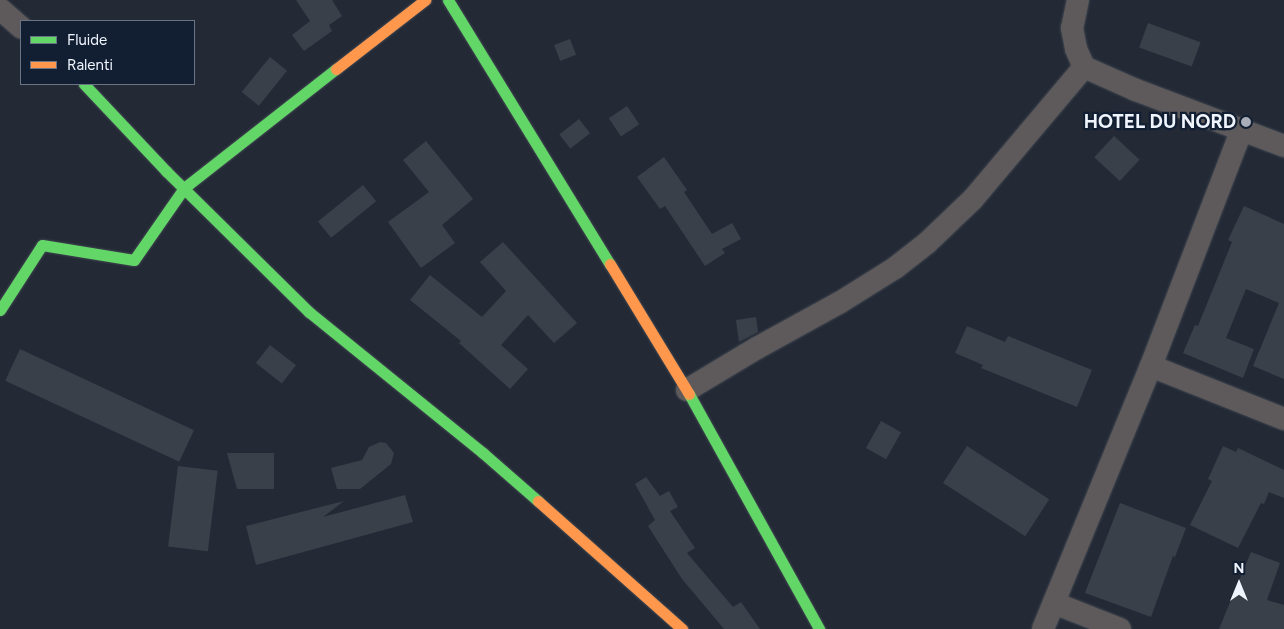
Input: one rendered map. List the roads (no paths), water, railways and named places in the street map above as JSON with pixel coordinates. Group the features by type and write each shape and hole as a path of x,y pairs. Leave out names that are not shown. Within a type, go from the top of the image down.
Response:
{"main road":[{"path":"0,310 42,245 134,260 184,188 425,0"},
{"path":"448,0 687,390 819,629"},
{"path":"85,85 184,188 309,312 483,452 682,629"}],"street":[{"path":"1078,0 1072,28 1076,50 1084,67 1136,90 1284,146"},
{"path":"0,9 20,26"},
{"path":"687,390 757,348 839,303 895,268 927,243 973,199 1084,67"},
{"path":"1043,629 1151,366 1242,129"},
{"path":"1151,366 1284,419"},
{"path":"1054,603 1120,629"}],"place":[{"name":"HOTEL DU NORD","path":"1246,122"}]}
